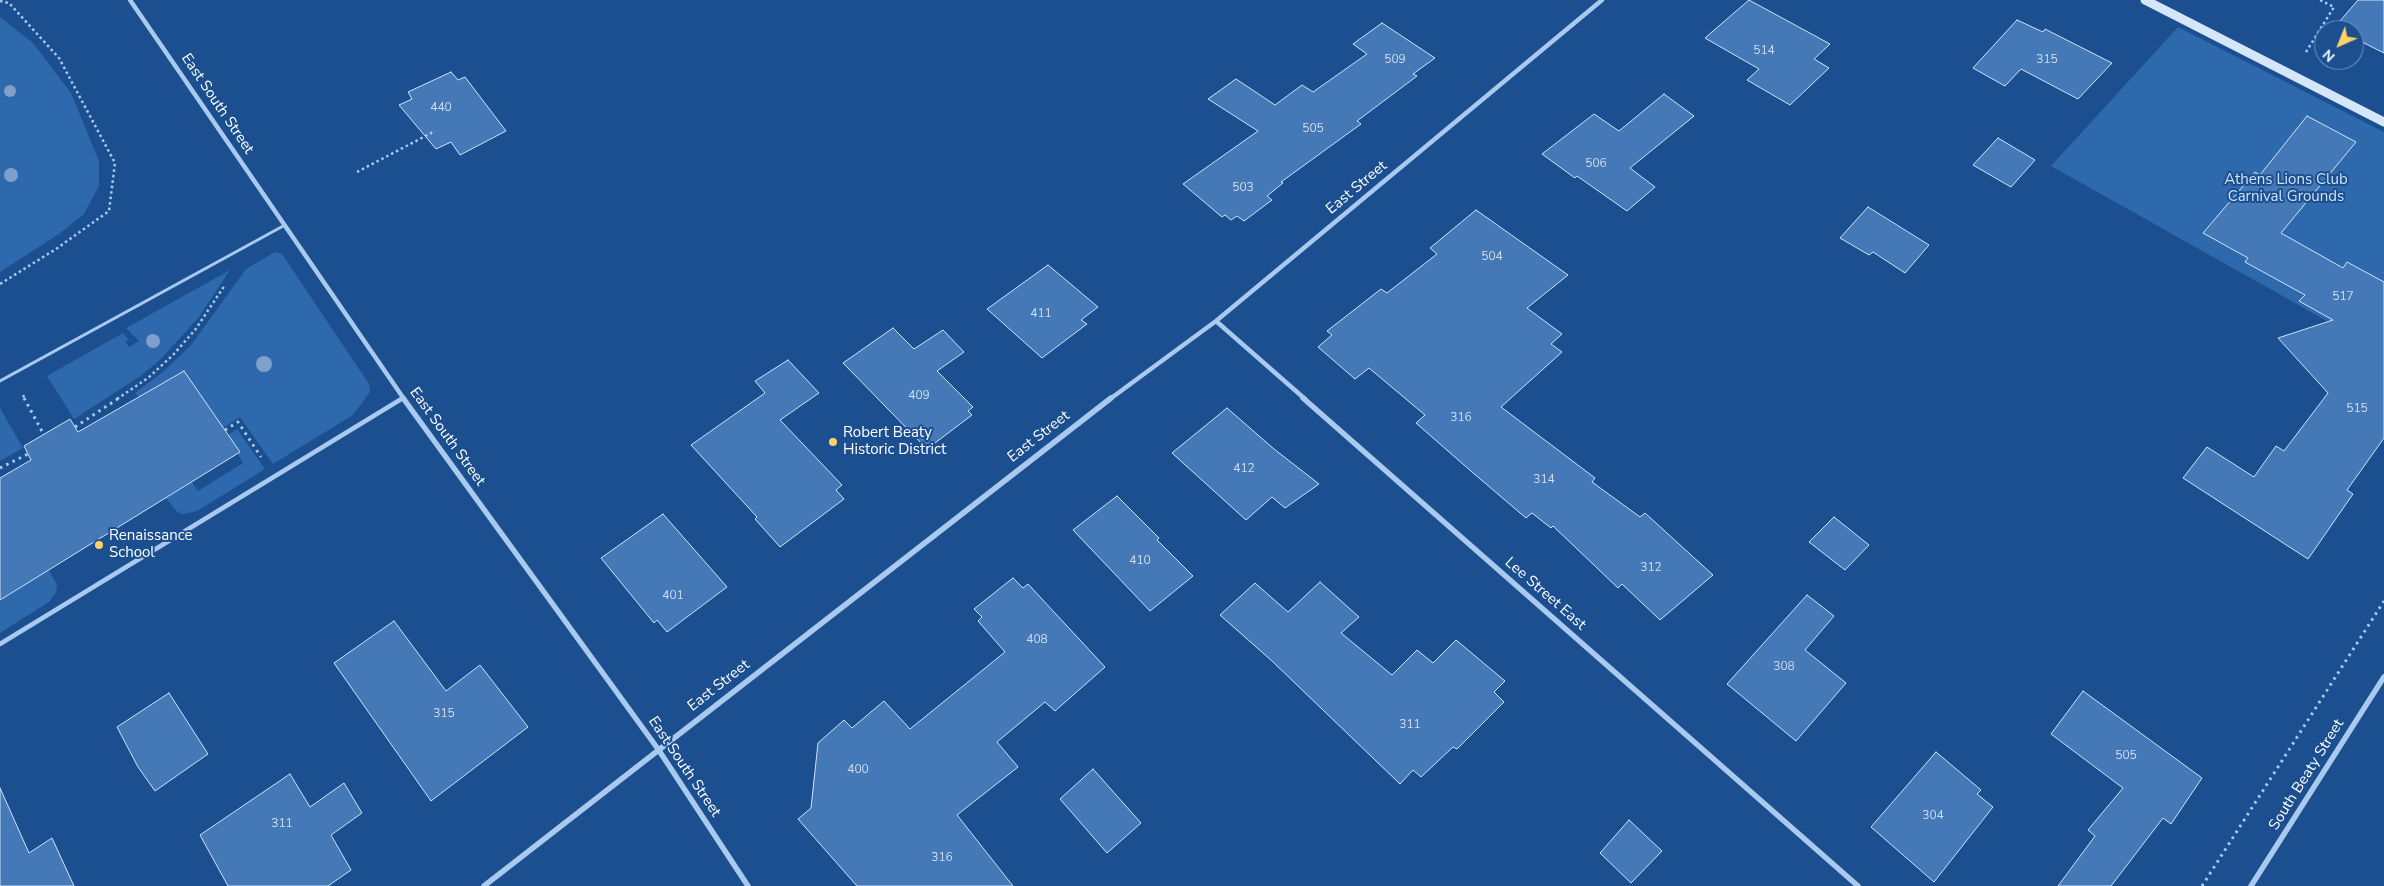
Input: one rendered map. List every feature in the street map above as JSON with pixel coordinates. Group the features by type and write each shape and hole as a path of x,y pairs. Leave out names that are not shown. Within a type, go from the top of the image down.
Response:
{"main road":[{"path":"2144,0 2384,122"}],"street":[{"name":"East South Street","path":"130,0 403,398 658,749 748,886"},
{"name":"East Street","path":"484,886 1081,420 1216,321 1602,0"},
{"name":"Lee Street East","path":"1216,321 1858,886"},
{"name":"South Beaty Street","path":"2251,886 2384,677"}],"lane":[{"path":"0,381 284,225"},
{"path":"0,644 403,398"}],"path":[{"path":"0,0 10,3 59,58 115,164 109,211 56,249 0,284"},
{"path":"2303,57 2334,7 2320,0"},
{"path":"357,172 435,131"},
{"path":"75,427 148,378 173,355 195,330 226,284"},
{"path":"19,388 44,435"},
{"path":"225,430 238,422 262,459"},
{"path":"0,468 28,454"},
{"path":"2202,886 2384,601"}],"green space":[{"path":"0,17 33,43 71,93 99,161 99,186 84,214 59,234 0,272"},
{"name":"Athens Lions Club Carnival Grounds","path":"2178,27 2384,132 2384,353 2051,166"},
{"path":"275,252 282,254 369,384 370,392 353,415 273,464 240,417 223,428 139,397 135,393 164,371 192,344 246,269"},
{"path":"230,270 199,317 160,360 139,377 74,419 47,376 123,333 129,340 125,341 129,347 139,341 126,328"},
{"path":"0,408 23,448 0,461"},
{"path":"237,429 265,469 197,511 183,514 177,512 166,498 192,482 198,491 243,463 238,454 240,452 228,435"},
{"path":"49,570 57,585 56,592 49,602 0,633 0,600"}],"building":[{"path":"1749,0 1830,44 1814,59 1829,68 1790,105 1747,80 1759,69 1705,38"},
{"path":"2358,0 2384,0 2384,53 2364,43 2364,20 2341,20"},
{"path":"2017,20 2043,32 2045,29 2112,63 2078,99 2021,69 2005,86 1973,68"},
{"path":"1382,23 1435,58 1413,74 1417,76 1357,121 1361,124 1281,182 1283,183 1267,196 1272,200 1244,221 1237,216 1231,220 1225,215 1222,217 1183,184 1258,131 1208,99 1236,79 1275,105 1302,85 1313,92 1367,54 1353,44"},
{"path":"451,72 458,80 465,77 506,131 460,155 451,142 436,149 399,105 412,99 408,92"},
{"path":"1664,94 1694,116 1630,168 1655,187 1627,211 1577,176 1575,178 1542,154 1594,114 1619,131"},
{"path":"2307,116 2356,142 2281,233 2343,268 2347,262 2384,282 2384,438 2347,490 2353,494 2308,559 2183,478 2207,447 2254,477 2276,446 2284,451 2328,393 2278,338 2333,320 2299,301 2305,295 2245,262 2248,258 2203,233 2255,172 2260,175"},
{"path":"1998,138 2035,160 2011,187 1973,165"},
{"path":"1868,207 1929,245 1905,273 1873,252 1869,255 1840,238"},
{"path":"1476,210 1568,275 1527,308 1562,334 1551,344 1562,352 1501,407 1595,478 1592,482 1640,517 1645,513 1713,575 1660,620 1622,584 1618,588 1553,526 1551,528 1532,513 1526,518 1472,472 1416,423 1425,415 1369,368 1355,379 1318,347 1332,335 1327,331 1381,289 1387,293 1437,254 1430,248"},
{"path":"1048,265 1098,307 1081,320 1087,324 1042,358 987,309"},
{"path":"893,328 914,349 943,330 964,352 937,371 973,407 968,411 972,415 927,449 843,363"},
{"path":"788,360 819,393 780,420 842,485 836,490 844,499 780,547 755,519 757,517 691,445 765,393 755,381"},
{"name":"Renaissance School","path":"184,371 240,452 0,600 0,478 31,460 24,446 70,419 78,432"},
{"path":"1227,408 1274,449 1319,484 1285,508 1272,497 1246,520 1172,453"},
{"path":"1117,496 1159,538 1157,540 1193,576 1150,611 1073,530"},
{"path":"663,514 727,587 667,632 657,620 654,623 601,558"},
{"path":"1834,517 1869,545 1845,570 1809,542"},
{"path":"1013,578 1023,588 1028,584 1105,667 1055,711 1045,702 997,742 1018,767 957,815 1013,886 857,886 798,819 811,808 818,743 844,720 852,728 884,701 910,729 1005,652 978,621 982,617 974,609"},
{"path":"1320,582 1359,617 1341,633 1392,675 1417,650 1433,663 1456,640 1505,681 1494,692 1504,702 1457,749 1453,747 1421,777 1413,770 1400,784 1272,661 1220,615 1255,583 1288,612"},
{"path":"1807,595 1834,616 1805,650 1846,683 1796,741 1727,684"},
{"path":"394,621 446,691 480,665 528,727 431,801 334,663"},
{"path":"2083,691 2202,778 2171,824 2163,818 2111,886 2058,886 2095,836 2088,830 2123,788 2051,734"},
{"path":"169,693 208,754 155,791 138,767 117,727"},
{"path":"1936,752 1981,790 1977,794 1993,807 1934,882 1871,827"},
{"path":"1093,769 1141,823 1107,853 1060,799"},
{"path":"290,774 310,807 344,783 362,813 331,835 351,870 328,886 228,886 200,835"},
{"path":"0,788 29,853 52,838 74,886 0,886"},
{"path":"1629,820 1662,851 1631,883 1600,853"}],"place":[{"name":"Robert Beaty Historic District","path":"833,442"},
{"name":"Renaissance School","path":"99,545"}]}
